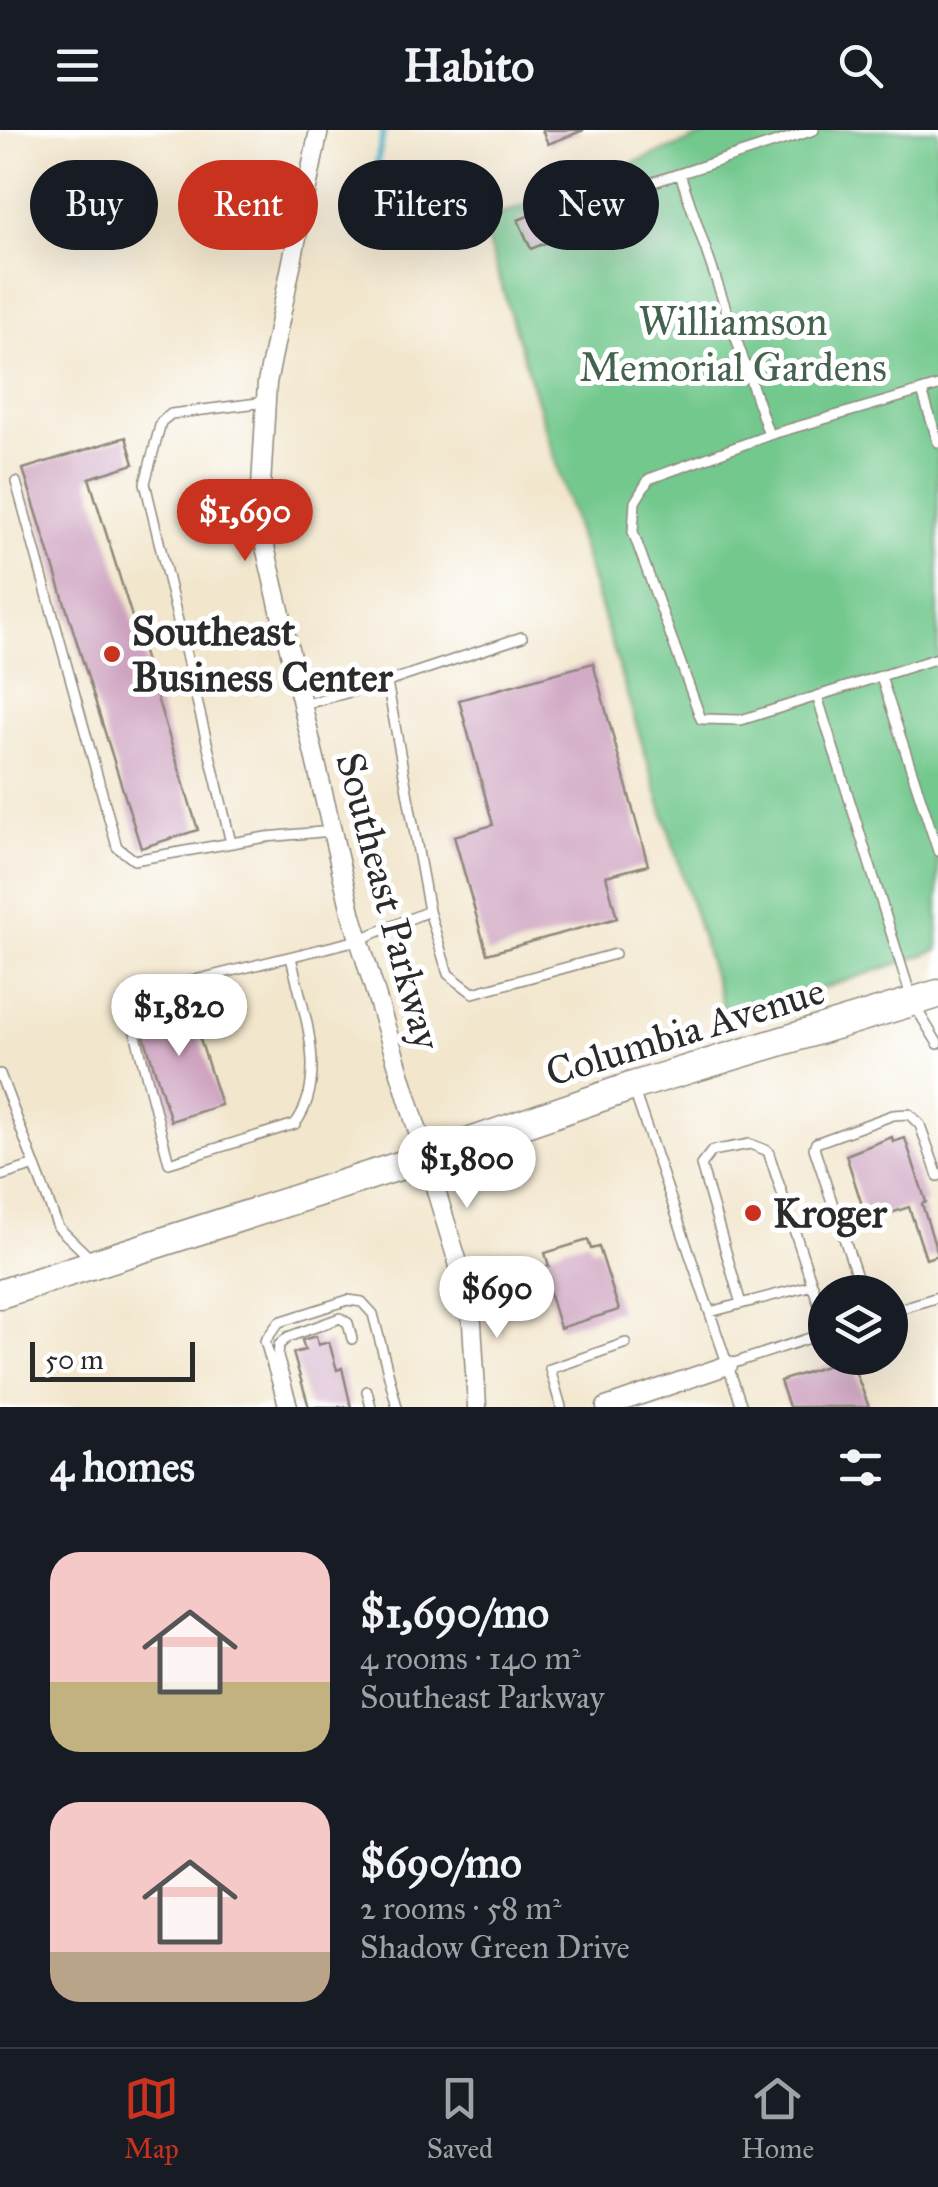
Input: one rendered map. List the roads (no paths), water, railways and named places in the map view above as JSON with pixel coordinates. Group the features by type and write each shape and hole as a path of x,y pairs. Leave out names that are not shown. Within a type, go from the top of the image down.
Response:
{"main road":[{"name":"Columbia Avenue","path":"0,1294 424,1158 632,1086 926,998"}],"street":[{"name":"Southeast Parkway","path":"319,130 295,234 266,402 259,520 358,940 463,1279 472,1323 477,1407"},
{"path":"606,1407 654,1399 728,1365"}],"lane":[{"path":"659,181 814,130"},
{"path":"680,174 770,435"},
{"path":"938,386 770,435 649,479 635,502 633,532 701,719 740,720 938,658"},
{"path":"922,391 938,442"},
{"path":"231,843 145,483 161,422 171,414 266,402"},
{"path":"16,482 118,847 134,860 332,831"},
{"path":"302,705 387,682 522,637"},
{"path":"881,677 938,851"},
{"path":"387,682 429,911 448,974 474,993 615,954"},
{"path":"817,696 926,998 938,1044"},
{"path":"292,956 311,1054 313,1082 306,1108 295,1124 169,1163 128,1006 131,1000 138,994 292,956 358,940 429,911"},
{"path":"0,1074 58,1227 95,1263"},
{"path":"632,1086 742,1407"},
{"path":"856,1275 814,1148 820,1140 893,1115 909,1114 920,1125 938,1176"},
{"path":"742,1304 703,1183 701,1165 712,1151 750,1144 768,1150 810,1275"},
{"path":"0,1176 32,1166"},
{"path":"710,1312 808,1286"},
{"path":"908,1306 938,1297"},
{"path":"284,1407 265,1342 279,1322 348,1300 362,1302 373,1314 398,1407"},
{"path":"293,1407 278,1357 280,1345 288,1337 340,1318 348,1322 352,1339"},
{"path":"728,1365 808,1339"},
{"path":"561,1407 550,1368 626,1343"},
{"path":"367,1392 371,1407"}],"waterway":[{"path":"378,160 384,130"}],"place":[{"name":"Southeast Business Center","path":"112,654"},
{"name":"Kroger","path":"753,1213"}],"park label":[{"name":"Williamson Memorial Gardens","path":"733,344"}]}
